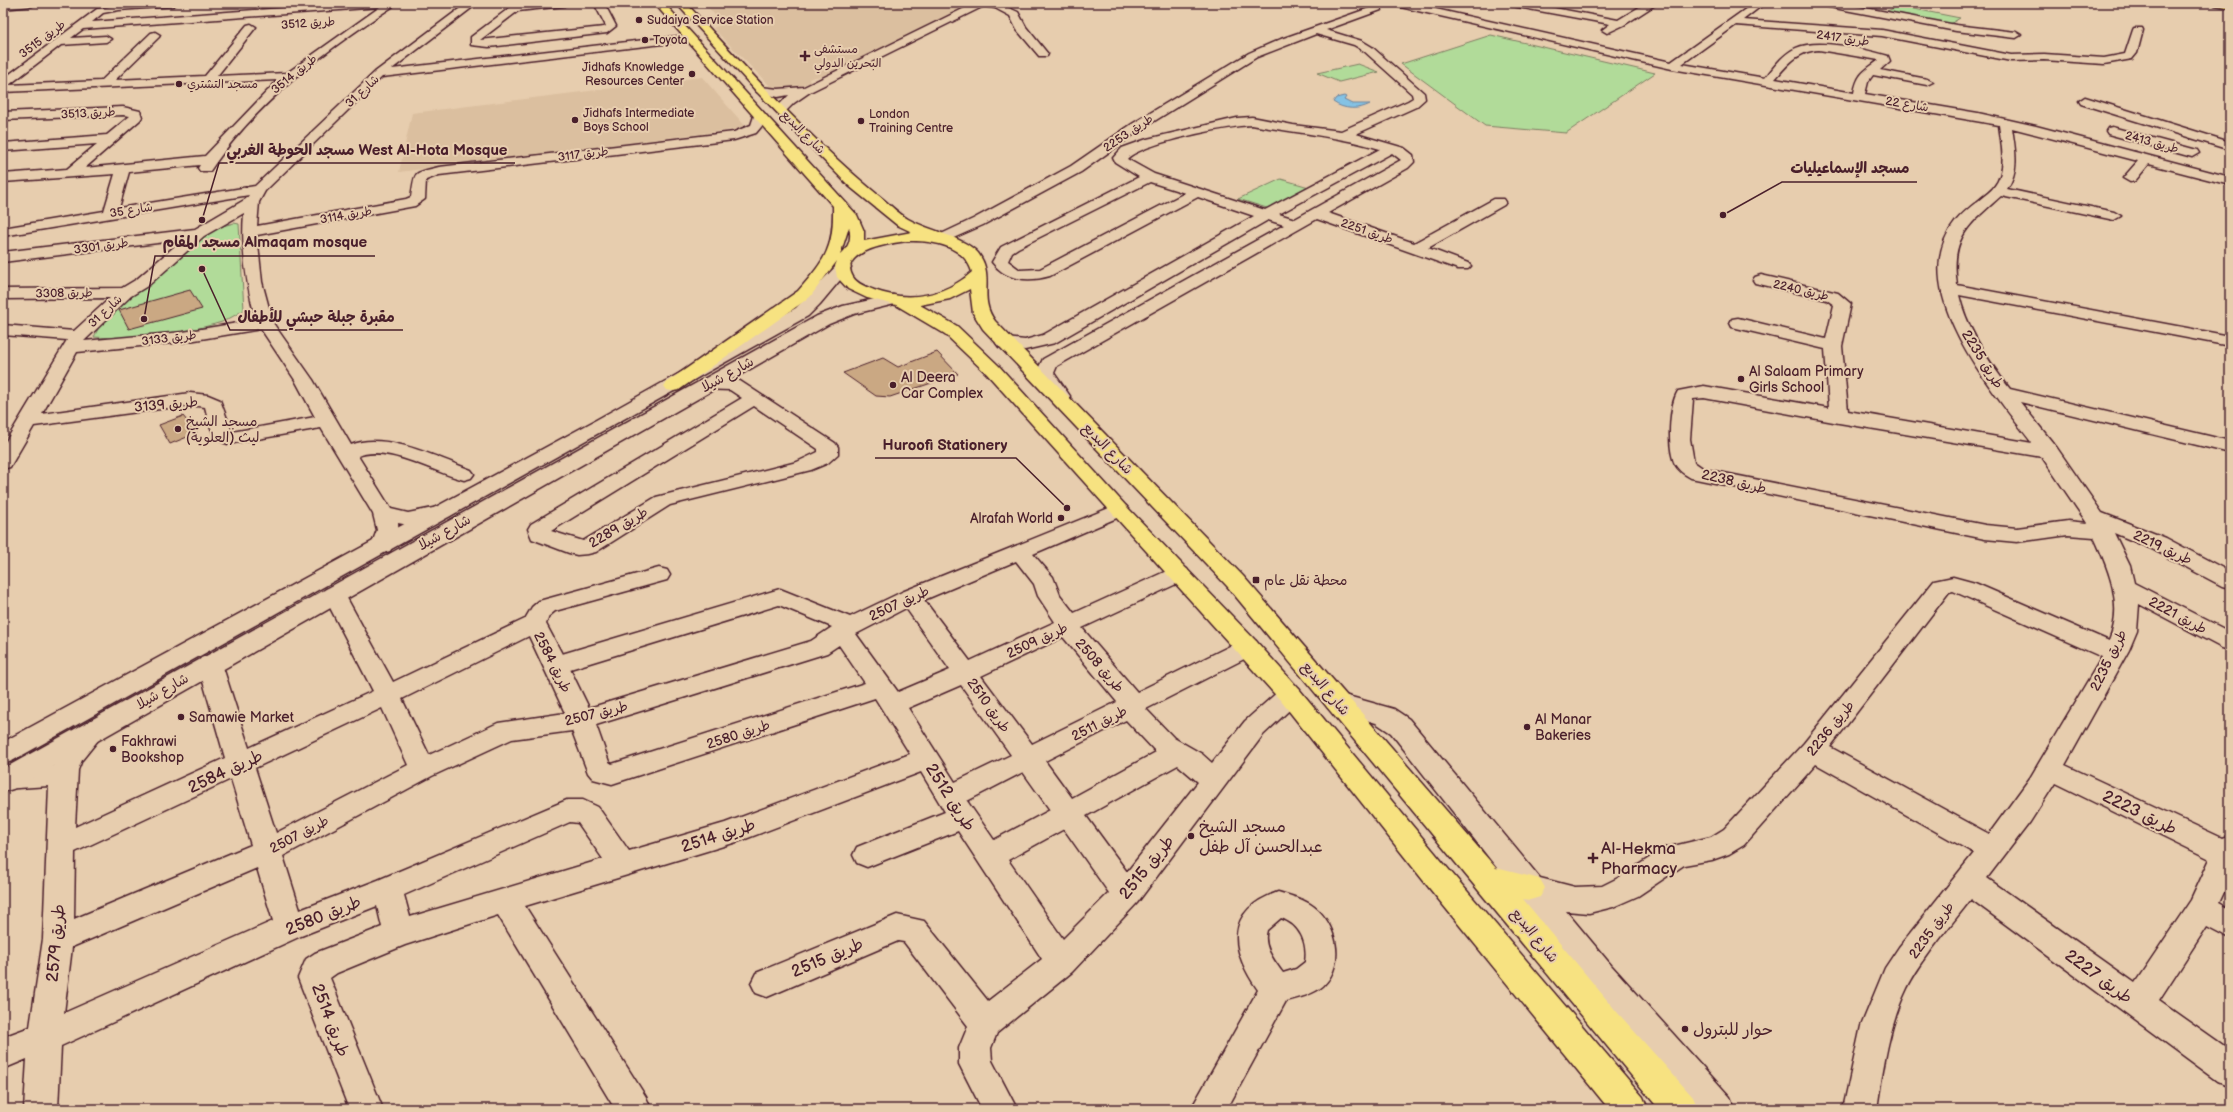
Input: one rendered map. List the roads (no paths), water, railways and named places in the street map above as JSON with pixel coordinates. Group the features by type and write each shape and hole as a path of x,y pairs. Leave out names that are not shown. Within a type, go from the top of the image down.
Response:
{"main road":[{"name":"شارع البديع","path":"659,3 688,38 783,140 852,218 858,230 859,239 848,259"},
{"name":"شارع البديع","path":"681,3 761,90 854,183 902,222 942,239 969,253 978,264 980,273 977,297 978,306 982,316 1005,343 1067,405 1235,580 1487,878 1606,1023 1681,1109"},
{"path":"2218,3 2230,5"},
{"path":"673,386 701,364 804,294 816,282 836,251 841,232 840,206"},
{"path":"942,239 916,236 895,237 876,242 848,259 845,276 854,286 865,292 896,300 951,330 975,352 1119,510 1248,647 1290,695 1440,880 1631,1109"},
{"path":"896,300 920,300 944,295 966,285 980,273"},
{"path":"1487,878 1530,888"}],"street":[{"path":"3,6 32,3"},
{"name":"طريق 3515","path":"3,84 100,11 119,7 173,3"},
{"path":"216,16 226,3"},
{"path":"80,26 216,16 321,6 391,3"},
{"name":"طريق 3514","path":"3,178 72,172 207,164 272,91 289,76 366,19 391,3"},
{"name":"شارع 31","path":"3,463 75,342 125,293 143,282 199,233 255,195 379,74 473,3"},
{"path":"475,44 475,39 518,5 564,3"},
{"path":"464,50 475,44 489,44 607,30 611,26 603,3"},
{"path":"780,109 790,100 806,90 983,3 998,6 1014,14 1021,28 1043,54"},
{"name":"شارع 22","path":"1396,3 1581,47 1672,66 1921,106 2005,123 2230,181"},
{"path":"1512,3 1536,5 1620,23"},
{"path":"1581,47 1653,3"},
{"path":"1672,66 1760,3"},
{"path":"1824,3 1956,28 2016,35"},
{"name":"طريق 2253","path":"942,239 978,222 1076,169 1136,127 1253,55 1314,30 1378,8"},
{"name":"طريق 3512","path":"344,20 366,19"},
{"path":"1734,22 1820,27 1882,33 2011,58 2044,57 2096,61 2111,61 2128,57 2132,53 2138,30"},
{"name":"طريق 3512","path":"235,29 264,26"},
{"path":"208,80 251,27"},
{"name":"طريق 2253","path":"1314,30 1358,43 1368,49 1418,93 1419,99 1412,104 1343,135"},
{"path":"106,84 159,34 140,36"},
{"path":"60,42 116,38"},
{"path":"379,74 688,38"},
{"name":"طريق 2417","path":"1767,82 1787,59 1808,46 1826,47 1885,59 1869,72 1861,81 1859,96"},
{"path":"1869,72 1927,82"},
{"path":"3,89 289,76"},
{"path":"761,90 778,93 806,90"},
{"path":"2085,101 2230,146"},
{"name":"طريق 3513","path":"3,116 123,111 136,114 136,117 72,172"},
{"name":"طريق 3117","path":"418,199 417,181 419,178 439,171 734,136 755,129 760,121 760,116"},
{"name":"طريق 2253","path":"1295,224 1149,177 1122,162 1120,158 1122,154 1134,147 1152,142 1244,121 1260,121 1302,131 1343,135 1405,154 1408,158 1407,162 1317,214"},
{"name":"طريق 2235","path":"1860,1109 1867,1066 1880,1012 1898,975 1940,915 2012,826 2050,769 2114,653 2125,631 2128,614 2126,588 2116,555 2050,452 2004,393 1974,349 1954,308 1948,288 1950,249 1956,232 1965,219 1998,191 2008,176 2009,167 2005,123"},
{"name":"طريق 2413","path":"2112,131 2192,153"},
{"name":"طريق 2413","path":"2172,166 2230,131"},
{"path":"734,136 755,136 783,140"},
{"name":"طريق 3513","path":"3,147 111,139"},
{"path":"1005,343 1025,345 1049,339 1267,215 1390,149"},
{"path":"1102,151 1122,154"},
{"path":"2130,178 2146,159"},
{"path":"111,213 123,169"},
{"path":"1149,177 1013,245 1006,250 1000,262 1006,270 1019,274 1044,273 1196,193"},
{"path":"1998,191 2114,216"},
{"path":"255,195 249,239 254,282 265,323 304,380 326,421 388,521 388,529 382,546"},
{"name":"شارع 35","path":"3,232 111,213 255,195"},
{"name":"طريق 3114","path":"250,232 399,206 418,199"},
{"path":"1417,248 1499,202"},
{"path":"1067,405 1045,373 1049,363 1295,224 1317,214"},
{"name":"طريق 2251","path":"1317,214 1417,248 1464,266"},
{"name":"طريق 3301","path":"6,258 199,233"},
{"name":"شارع شيلا","path":"3,754 294,592 382,546 673,386 802,312 814,301 848,259"},
{"name":"طريق 2240","path":"1761,280 1839,300 1844,304 1833,346 1839,417"},
{"path":"1948,288 2230,341"},
{"name":"طريق 3308","path":"3,294 125,293"},
{"name":"شارع شيلا","path":"5,781 706,385 734,377 830,317 896,300"},
{"name":"طريق 3133","path":"3,330 75,342 183,337 265,323"},
{"path":"1738,323 1833,346"},
{"name":"طريق 2289","path":"734,377 755,398 828,447 828,454 821,459 804,466 663,501 588,547 577,548 540,534 539,529 545,525 755,398"},
{"name":"طريق 2238","path":"2050,452 1839,417 1704,392 1692,392 1685,395 1683,401 1681,419 1683,458 1688,468 1710,478 1985,532 2017,535 2097,524"},
{"path":"2004,393 2230,447"},
{"name":"طريق 3139","path":"29,421 190,399 208,401 212,404 223,434 228,438 326,421"},
{"path":"347,453 362,447 389,448 464,474"},
{"name":"طريق 2507","path":"58,939 267,851 423,769 507,730 581,720 819,647 847,629 910,597 1119,510"},
{"path":"384,514 408,519 443,512"},
{"name":"طريق 2219","path":"2097,524 2158,543 2230,580"},
{"name":"طريق 2508","path":"1020,552 1045,582 1049,596 1062,613 1075,637 1124,692 1136,715 1165,745 1193,761 1214,781"},
{"name":"طريق 2509","path":"886,696 966,674 1179,574"},
{"name":"طريق 2584","path":"61,846 388,695 534,624 540,612 547,606 659,575"},
{"name":"طريق 2236","path":"1530,888 1576,900 1604,898 1624,890 1675,856 1684,852 1712,850 1724,845 1734,837 1812,750 1938,590 1946,584 1967,588 2114,653"},
{"name":"طريق 2221","path":"2126,588 2230,642"},
{"path":"334,594 388,695 423,769"},
{"path":"556,665 780,597 847,629"},
{"name":"طريق 2510","path":"910,597 1127,894"},
{"name":"طريق 2584","path":"534,624 556,665 581,720 598,766"},
{"name":"طريق 2512","path":"847,629 886,696 956,807 1061,962"},
{"name":"طريق 2511","path":"866,854 956,807 1028,759 1248,647"},
{"path":"210,664 290,927"},
{"name":"طريق 2515","path":"1000,1109 976,1064 975,1048 985,1023 1061,962 1127,894 1254,728 1290,695"},
{"name":"طريق 2580","path":"598,766 602,772 612,774 624,772 886,696"},
{"path":"1337,702 1385,716 1400,726 1600,975 1718,1109"},
{"name":"طريق 2579","path":"41,1109 45,1037 58,939 63,776 65,765 72,754 94,731"},
{"path":"1812,750 1992,849"},
{"path":"990,856 1177,753"},
{"name":"طريق 2514","path":"366,1109 314,978 317,969 326,963 399,934 505,900 742,829 926,758"},
{"name":"طريق 2223","path":"2050,769 2229,852"},
{"path":"5,781 39,776 63,776"},
{"name":"طريق 2580","path":"3,1053 45,1037 290,927 388,889 560,814 576,810 583,811 588,815 623,865"},
{"path":"2138,1005 2202,908 2229,852"},
{"name":"طريق 2227","path":"1968,881 2230,1070"},
{"path":"388,889 399,934"},
{"path":"505,900 634,1109"},
{"path":"2202,908 2230,925"},
{"name":"طريق 2515","path":"767,982 897,928 905,928 913,930 985,1023"},
{"path":"1208,1109 1276,989"}],"water":[{"path":"1346,97 1344,100 1352,104 1370,104 1356,108 1347,108 1333,102 1336,98"}],"place":[{"name":"Sudaiya Service Station","path":"639,20"},
{"name":"Toyota","path":"645,40"},
{"name":"مستشفى البحرين الدولي","path":"805,56"},
{"name":"Jidhafs Knowledge Resources Center","path":"692,74"},
{"name":"مسجد التشتري","path":"179,84"},
{"name":"Jidhafs Intermediate Boys School","path":"575,120"},
{"name":"London Training Centre","path":"861,121"},
{"name":"مسجد الإسماعيليات","path":"1723,215"},
{"name":"مسجد الحوطة الغربي West Al-Hota Mosque","path":"202,220"},
{"name":"مقبرة جبلة حبشي للأطفال","path":"202,269"},
{"name":"مسجد المقام Almaqam mosque","path":"144,319"},
{"name":"Al Salaam Primary Girls School","path":"1741,379"},
{"name":"Al Deera Car Complex","path":"893,385"},
{"name":"مسجد الشيخ ليث (العلوية)","path":"178,429"},
{"name":"Huroofi Stationery","path":"1067,508"},
{"name":"Alrafah World","path":"1061,518"},
{"name":"محطة نقل عام","path":"1256,580"},
{"name":"Samawie Market","path":"181,717"},
{"name":"Al Manar Bakeries","path":"1527,727"},
{"name":"Fakhrawi Bookshop","path":"113,749"},
{"name":"مسجد الشيخ عبدالحسن آل طفل","path":"1191,836"},
{"name":"Al-Hekma Pharmacy","path":"1593,858"},
{"name":"حوار للبترول","path":"1685,1029"}]}
